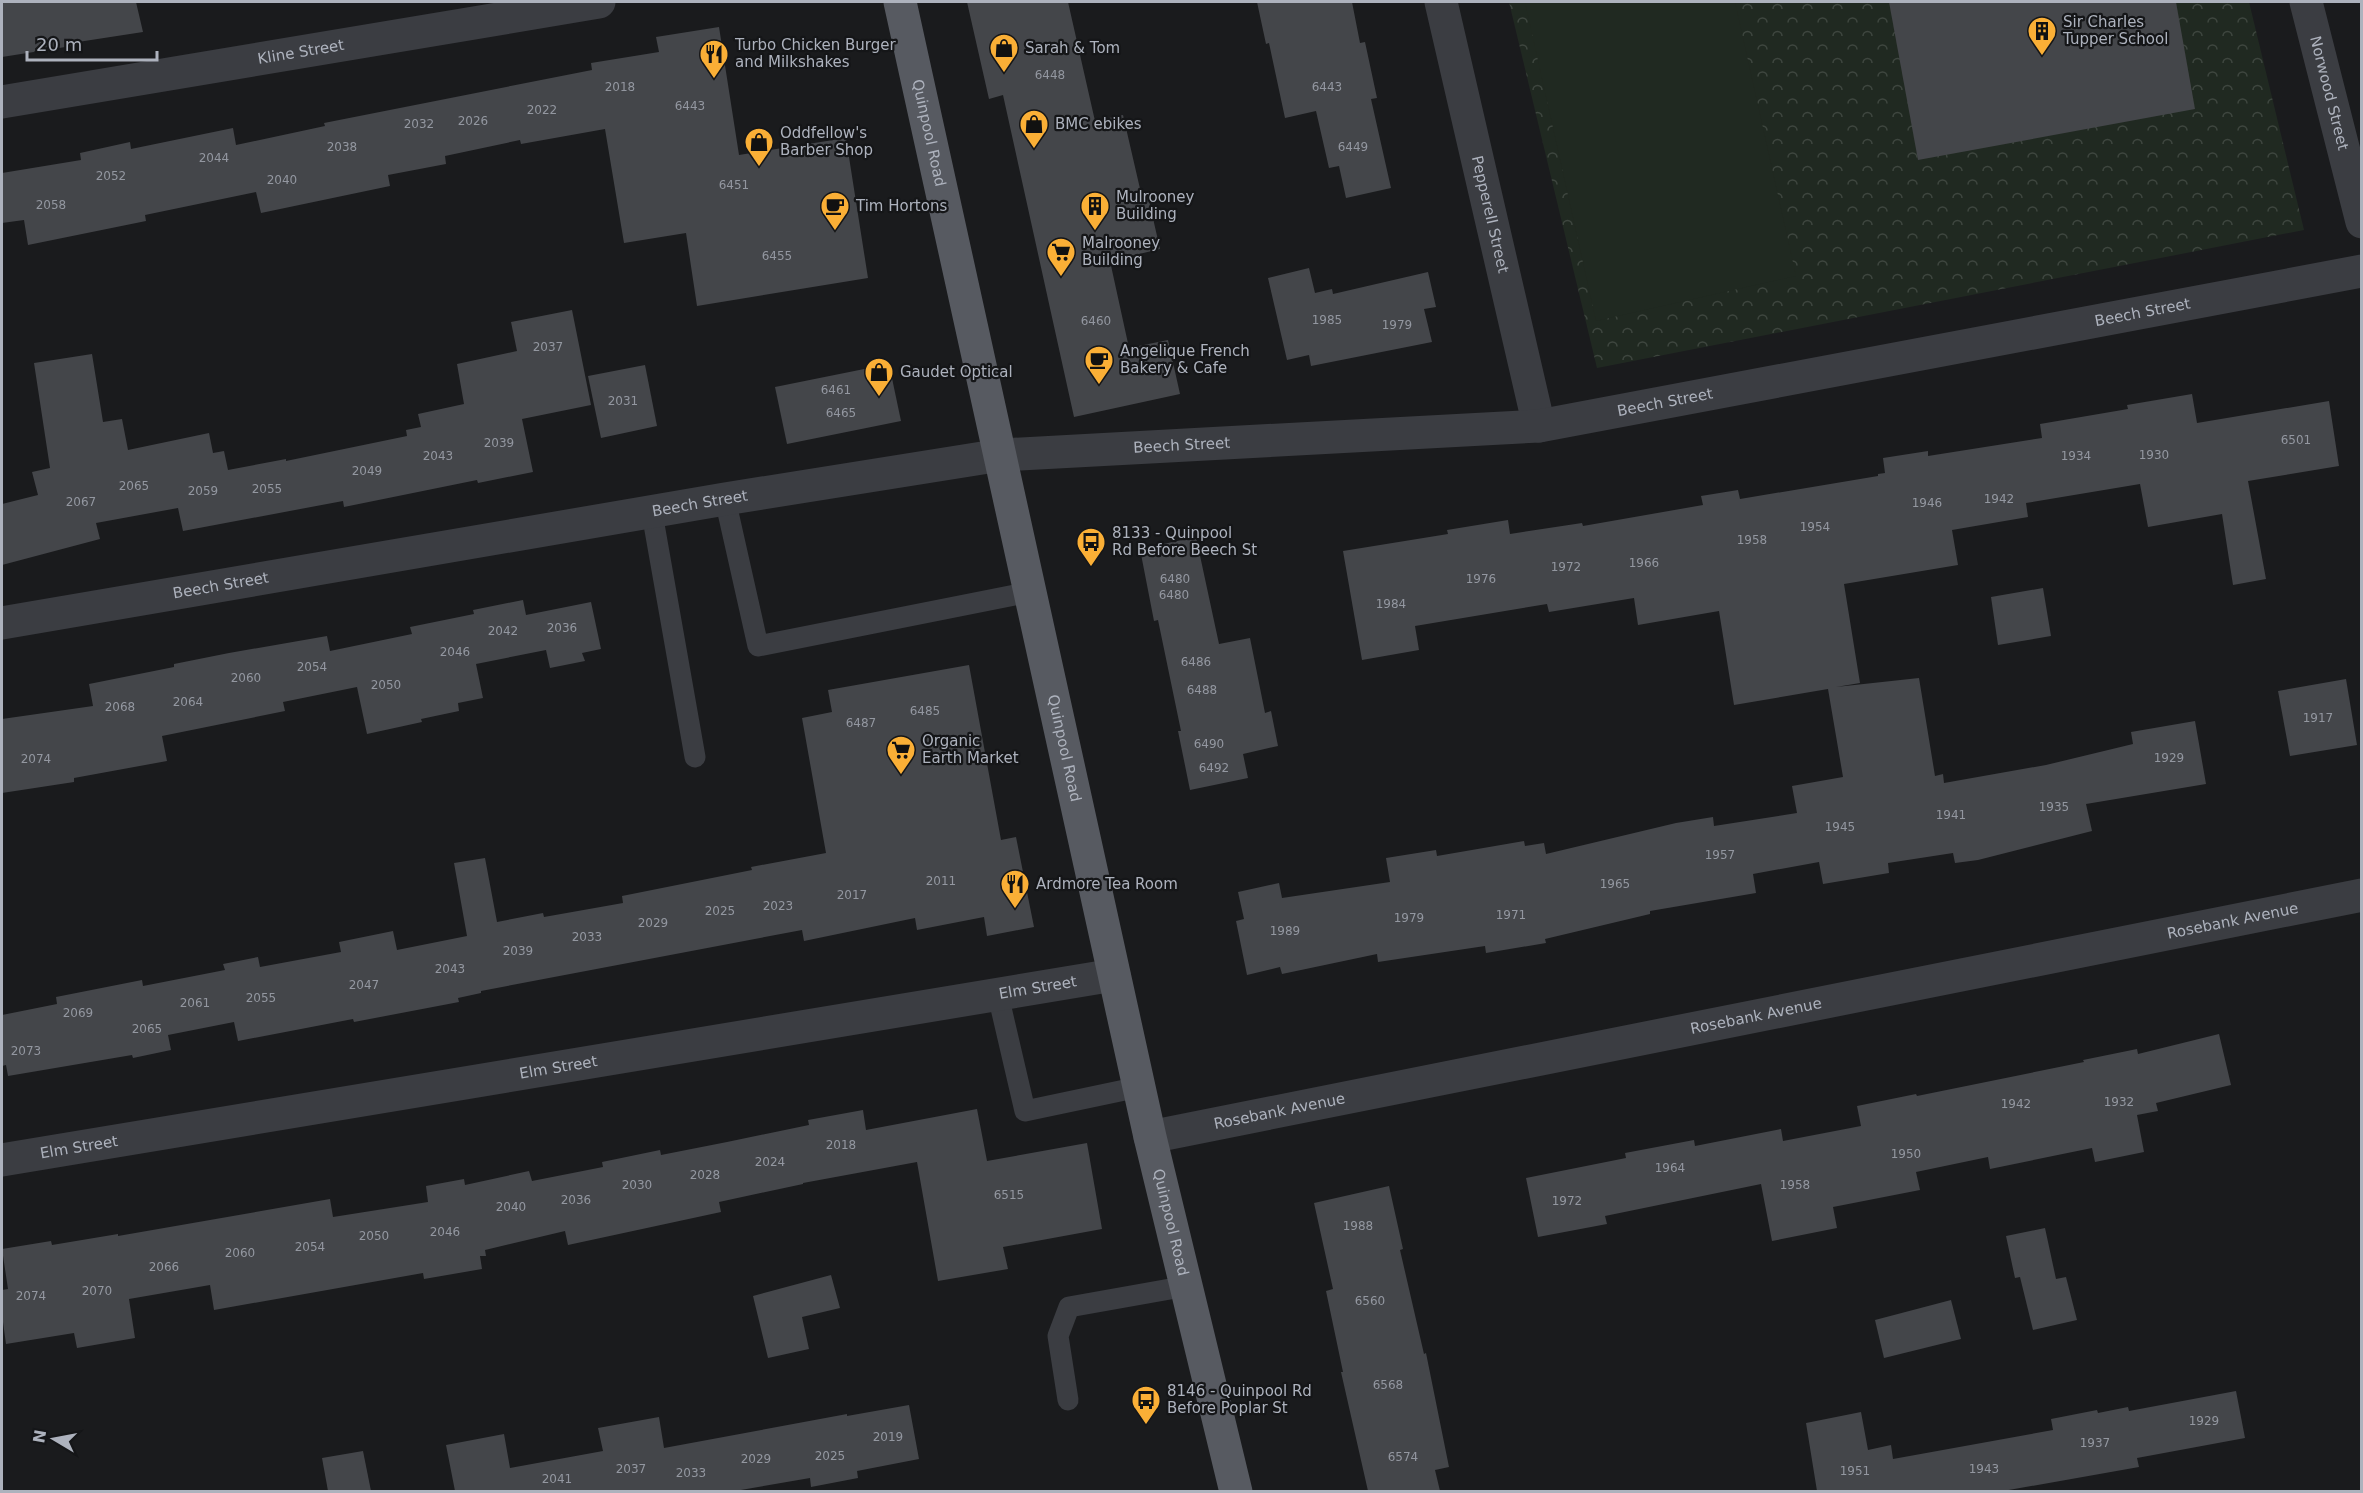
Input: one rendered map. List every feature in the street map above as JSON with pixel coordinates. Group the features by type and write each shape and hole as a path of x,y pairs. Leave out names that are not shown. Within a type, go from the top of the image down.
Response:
{"main road":[{"name":"Quinpool Road","path":"900,2 1150,1137 1236,1491"}],"street":[{"name":"Kline Street","path":"2,102 588,2"},
{"name":"Pepperell Street","path":"1441,2 1539,426"},
{"name":"Norwood Street","path":"2306,2 2361,222"},
{"name":"Beech Street","path":"2,623 1001,455 1539,426 2361,271"},
{"name":"Rosebank Avenue","path":"1150,1137 2361,895"},
{"name":"Elm Street","path":"2,1160 1114,975"}],"lane":[{"path":"725,500 758,646 1030,592"},
{"path":"652,513 695,757"},
{"path":"998,995 1025,1111 1139,1087"},
{"path":"1068,1400 1058,1336 1069,1306 1187,1286"}],"green space":[{"path":"1509,2 2249,2 2304,230 1597,368"},
{"path":"1525,2 1735,2 1796,276 1596,321"}],"building":[{"path":"2,2 136,2 143,32 2,57"},
{"path":"967,2 1068,2 1095,121 1123,115 1141,193 1147,192 1160,249 1110,261 1129,348 1168,340 1180,394 1074,417 1003,95 989,99"},
{"path":"1257,2 1352,2 1360,43 1365,42 1377,98 1371,99 1391,188 1346,198 1339,166 1329,168 1316,111 1285,118 1269,43 1266,44"},
{"name":"Sir Charles Tupper School","path":"1889,2 2176,2 2195,109 1918,160"},
{"path":"719,27 739,155 846,138 868,278 697,306 686,233 624,243 605,129 521,144 520,140 445,156 446,164 388,175 390,186 261,213 256,192 145,215 146,221 28,245 24,220 2,223 2,173 81,160 80,153 130,142 131,149 233,128 236,145 325,126 324,123 592,70 591,63 659,52 656,37"},
{"path":"1309,268 1315,293 1332,289 1333,294 1428,272 1436,307 1424,309 1432,342 1311,366 1309,355 1287,360 1268,278"},
{"path":"572,310 591,405 522,419 533,472 478,483 477,480 344,507 343,501 183,531 178,508 96,523 100,539 2,565 2,504 38,495 32,472 50,468 34,363 92,354 103,422 122,419 128,450 209,433 213,453 224,451 228,470 286,459 286,461 407,436 406,430 421,427 418,414 464,404 457,364 517,351 511,322"},
{"path":"889,364 901,421 787,444 775,387"},
{"path":"645,365 657,426 601,438 588,376"},
{"path":"2192,394 2197,423 2329,401 2339,466 2248,481 2266,579 2233,585 2222,514 2148,527 2140,484 2026,503 2028,517 1952,530 1958,565 1844,584 1860,683 1836,687 1919,678 1935,776 1943,774 1944,783 2046,765 2133,744 2131,732 2195,721 2206,784 2086,804 2092,831 1978,860 1955,863 1953,853 1888,863 1889,873 1823,884 1819,862 1753,874 1756,893 1650,911 1650,914 1545,939 1546,943 1486,953 1485,946 1378,962 1377,954 1282,974 1280,967 1247,975 1236,921 1244,919 1238,892 1279,883 1282,898 1390,882 1386,858 1436,850 1437,856 1524,841 1525,846 1544,843 1546,854 1676,823 1713,817 1714,826 1797,813 1792,786 1843,777 1828,689 1734,705 1719,611 1638,625 1634,598 1549,612 1547,604 1415,626 1419,650 1362,660 1343,551 1448,534 1447,530 1508,520 1510,534 1582,523 1583,526 1703,505 1701,496 1738,490 1740,499 1878,476 1878,474 1885,473 1883,458 1928,451 1928,456 2042,438 2040,424 2128,409 2127,405"},
{"path":"1196,537 1219,644 1250,638 1265,713 1271,711 1278,746 1243,754 1248,778 1190,790 1178,731 1181,731 1158,620 1154,621 1140,549"},
{"path":"2043,588 2051,636 1998,645 1991,597"},
{"path":"523,600 526,615 591,602 601,649 582,653 585,661 550,668 546,650 476,664 483,698 458,703 459,711 421,719 422,722 367,734 357,687 283,702 285,711 162,736 167,761 74,778 74,782 2,793 2,719 93,706 89,684 174,667 174,664 327,636 330,651 412,634 410,627 474,614 473,610"},
{"path":"969,665 1001,840 1016,837 1034,927 987,936 984,917 917,930 915,918 804,941 802,930 481,991 481,993 458,998 459,1002 354,1022 353,1019 238,1041 234,1022 168,1035 171,1050 133,1058 132,1055 8,1076 6,1065 2,1066 2,1015 57,1004 56,997 142,980 143,986 225,970 223,964 258,957 260,967 341,952 339,942 393,931 397,950 467,936 454,863 485,858 497,922 543,913 544,917 623,903 622,896 826,853 802,718 832,712 828,690"},
{"path":"2346,679 2357,745 2290,756 2278,691"},
{"path":"2219,1034 2231,1085 2156,1103 2158,1111 2137,1115 2144,1152 2095,1162 2092,1148 1990,1169 1988,1157 1916,1172 1920,1190 1833,1207 1837,1228 1772,1241 1761,1184 1605,1216 1607,1224 1538,1237 1526,1178 1626,1158 1625,1153 1694,1140 1695,1146 1781,1129 1783,1141 1861,1126 1857,1106 1916,1094 1917,1096 2137,1049 2138,1054"},
{"path":"977,1109 987,1161 1087,1143 1102,1229 1003,1247 1008,1269 938,1281 917,1162 803,1183 719,1202 721,1212 568,1245 565,1231 485,1250 486,1256 480,1256 482,1269 424,1279 423,1273 214,1310 210,1285 129,1299 135,1338 77,1348 74,1333 6,1344 2,1315 2,1290 8,1289 2,1249 51,1241 52,1245 118,1234 118,1236 330,1199 333,1217 428,1202 426,1186 464,1179 465,1185 529,1171 532,1181 603,1167 602,1162 660,1150 661,1155 727,1142 809,1125 808,1120 863,1110 866,1130"},
{"path":"1389,1186 1403,1249 1400,1250 1424,1354 1426,1353 1449,1467 1435,1470 1440,1491 1368,1491 1341,1372 1343,1372 1326,1291 1333,1289 1314,1203"},
{"path":"2045,1228 2056,1279 2066,1277 2077,1320 2033,1330 2020,1277 2015,1278 2006,1236"},
{"path":"831,1275 840,1308 802,1317 809,1349 768,1358 753,1296"},
{"path":"1951,1300 1961,1339 1884,1358 1875,1320"},
{"path":"2236,1391 2245,1438 2137,1458 2139,1467 2003,1491 1817,1491 1806,1423 1861,1412 1868,1450 1891,1445 1893,1459 2053,1430 2051,1419 2097,1410 2098,1413 2128,1407 2129,1411"},
{"path":"909,1405 919,1459 857,1471 858,1478 811,1487 810,1478 735,1491 455,1491 446,1445 504,1434 510,1468 603,1451 598,1428 659,1417 664,1448 847,1414 847,1416"},
{"path":"363,1451 371,1491 328,1491 322,1458"}],"place":[{"name":"Sir Charles Tupper School","path":"2042,56"},
{"name":"Sarah & Tom","path":"1004,74"},
{"name":"Turbo Chicken Burger and Milkshakes","path":"714,80"},
{"name":"BMC ebikes","path":"1034,150"},
{"name":"Oddfellow's Barber Shop","path":"759,168"},
{"name":"Tim Hortons","path":"835,232"},
{"name":"Mulrooney Building","path":"1095,232"},
{"name":"Malrooney Building","path":"1061,278"},
{"name":"Angelique French Bakery & Cafe","path":"1099,386"},
{"name":"Gaudet Optical","path":"879,398"},
{"name":"8133 - Quinpool Rd Before Beech St","path":"1091,568"},
{"name":"Organic Earth Market","path":"901,776"},
{"name":"Ardmore Tea Room","path":"1015,910"},
{"name":"8146 - Quinpool Rd Before Poplar St","path":"1146,1426"}]}
